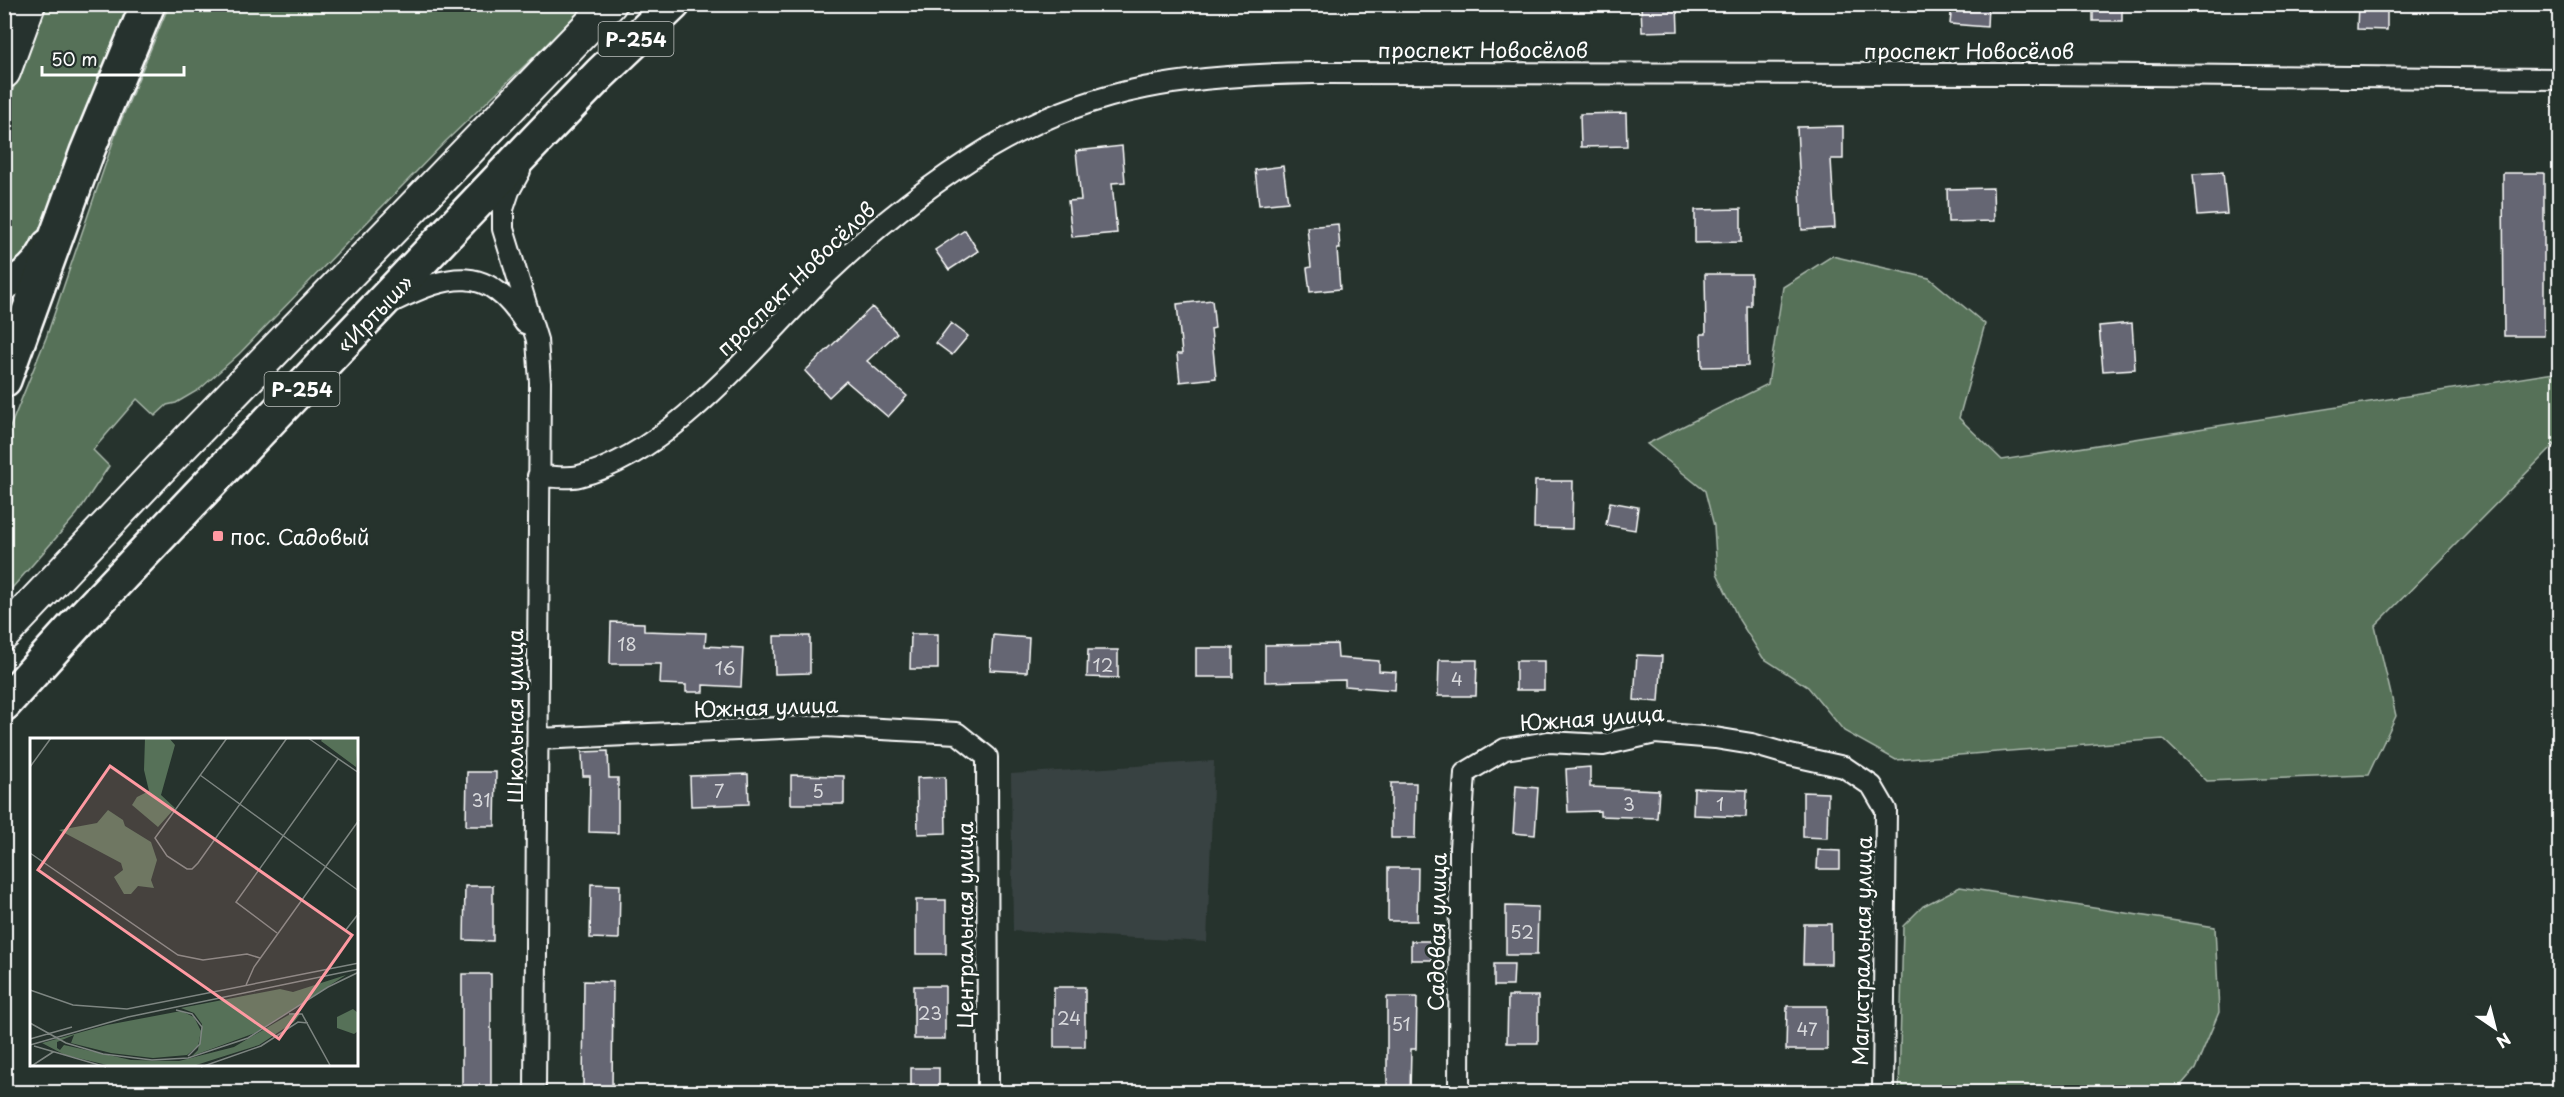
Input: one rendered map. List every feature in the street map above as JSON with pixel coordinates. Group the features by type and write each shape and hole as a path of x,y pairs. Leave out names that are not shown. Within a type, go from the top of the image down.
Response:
{"highway":[{"path":"4,380 87,152 148,4"},
{"name":"«Иртыш»","path":"4,704 79,621 379,308 540,136 673,4"}],"main road":[{"path":"4,72 29,4"},
{"path":"4,634 160,469 610,4"},
{"path":"600,74 665,4"},
{"path":"4,286 30,270 43,255 102,95 134,34"}],"street":[{"name":"проспект Новосёлов","path":"538,476 577,477 614,464 651,442 696,406 828,274 885,224 936,184 990,148 1041,122 1089,102 1138,88 1190,79 1235,75 1313,73 2032,74 2559,79"},
{"name":"Школьная улица","path":"535,1092 540,382 537,340 506,238 503,209 509,191 540,136"},
{"path":"379,308 429,284 452,279 475,280 497,289 512,301 537,340"},
{"name":"Южная улица","path":"538,739 824,726 957,733 987,757"},
{"name":"Южная улица","path":"1465,773 1505,749 1549,742 1603,745 1655,733 1715,738 1752,744 1845,767 1872,786 1886,810"},
{"name":"Центральная улица","path":"987,757 988,1092"},
{"name":"Садовая улица","path":"1459,1092 1461,848 1465,773"},
{"name":"Магистральная улица","path":"1883,1092 1886,810"}],"shaded area":[{"path":"1214,761 1207,942 1013,931 1011,774"}],"green space":[{"path":"45,5 129,5 35,244 25,259 5,272 4,113"},
{"path":"169,5 588,5 445,142 239,354 200,389 176,403 167,405 155,416 137,399 93,450 109,466 77,514 5,596 5,440 46,338 116,133"},
{"path":"1832,256 1929,278 1985,324 1959,418 2002,460 2554,373 2559,374 2559,440 2375,626 2396,716 2368,775 2207,781 2163,739 1896,760 1844,731 1808,687 1763,658 1739,620 1717,573 1714,526 1705,491 1647,444 1768,384 1783,287"},
{"path":"1960,887 2215,927 2219,1012 2195,1069 2175,1092 1899,1092 1903,926 1923,906"}],"building":[{"path":"1641,4 1677,4 1678,31 1642,32"},
{"path":"1952,4 1988,4 1987,27 1950,24"},
{"path":"2093,4 2122,4 2122,21 2093,21"},
{"path":"2358,4 2387,4 2387,30 2357,29"},
{"path":"1626,113 1627,146 1581,147 1580,114"},
{"path":"1843,126 1843,159 1831,159 1835,228 1802,230 1797,127"},
{"path":"1122,146 1125,182 1112,183 1117,233 1072,237 1068,201 1081,200 1076,151"},
{"path":"1283,166 1288,202 1259,205 1255,170"},
{"path":"2223,172 2227,214 2197,216 2193,174"},
{"path":"2503,173 2544,173 2544,336 2504,336"},
{"path":"1993,188 1994,221 1948,222 1947,189"},
{"path":"1741,209 1741,242 1695,243 1695,210"},
{"path":"1338,224 1340,289 1310,292 1307,268 1311,267 1307,227"},
{"path":"965,230 978,251 949,270 935,250"},
{"path":"1705,274 1751,274 1751,306 1747,306 1748,366 1702,367 1701,334 1706,334"},
{"path":"1212,300 1215,328 1211,329 1216,378 1180,382 1177,354 1182,354 1177,304"},
{"path":"872,307 897,333 867,361 907,396 888,417 846,381 829,397 805,371"},
{"path":"951,323 968,336 952,355 936,343"},
{"path":"2132,323 2135,369 2103,371 2099,326"},
{"path":"1535,481 1573,481 1572,529 1534,528"},
{"path":"1610,502 1638,507 1635,530 1606,525"},
{"path":"611,622 644,623 644,631 706,633 705,646 743,648 741,687 703,685 703,692 686,692 686,685 660,684 661,664 610,664"},
{"path":"911,634 938,634 938,669 910,669"},
{"path":"993,635 1029,638 1027,672 990,670"},
{"path":"774,636 810,636 810,673 775,674"},
{"path":"1337,644 1338,658 1379,661 1379,671 1396,672 1395,690 1345,686 1345,680 1265,682 1265,645"},
{"path":"1196,648 1233,648 1233,677 1196,677"},
{"path":"1088,650 1118,650 1118,678 1087,677"},
{"path":"1637,655 1662,656 1659,702 1634,700"},
{"path":"1439,660 1477,660 1476,696 1438,696"},
{"path":"1516,661 1544,661 1544,690 1516,690"},
{"path":"608,751 609,778 618,778 618,833 589,832 590,776 583,776 582,752"},
{"path":"1590,767 1590,787 1659,790 1657,818 1600,816 1600,811 1568,812 1566,769"},
{"path":"467,772 496,772 495,826 466,826"},
{"path":"748,774 749,804 691,806 690,776"},
{"path":"791,775 844,776 844,804 791,804"},
{"path":"945,777 946,833 918,834 917,778"},
{"path":"1391,783 1416,783 1415,838 1391,838"},
{"path":"1516,786 1538,788 1535,835 1513,833"},
{"path":"1694,788 1747,790 1746,817 1693,815"},
{"path":"1803,792 1828,793 1827,838 1803,837"},
{"path":"1818,850 1840,851 1840,869 1817,869"},
{"path":"1388,868 1418,868 1417,921 1388,921"},
{"path":"591,884 620,885 619,939 590,938"},
{"path":"465,886 493,886 493,941 464,940"},
{"path":"916,900 946,900 946,954 916,954"},
{"path":"1506,906 1538,907 1537,955 1506,955"},
{"path":"1804,924 1831,924 1831,964 1803,964"},
{"path":"1411,941 1432,941 1432,960 1411,960"},
{"path":"1494,964 1514,964 1513,986 1494,986"},
{"path":"462,974 491,974 491,1092 462,1092"},
{"path":"584,981 613,982 612,1092 583,1092"},
{"path":"914,986 945,986 945,1039 914,1039"},
{"path":"1054,987 1085,987 1085,1047 1054,1047"},
{"path":"1508,996 1538,996 1538,1043 1507,1043"},
{"path":"1387,997 1417,997 1416,1049 1411,1049 1410,1092 1387,1092"},
{"path":"1787,1006 1827,1006 1827,1050 1786,1050"},
{"path":"911,1068 939,1068 939,1092 911,1092"}],"place":[{"name":"пос. Садовый","path":"218,536"}]}
